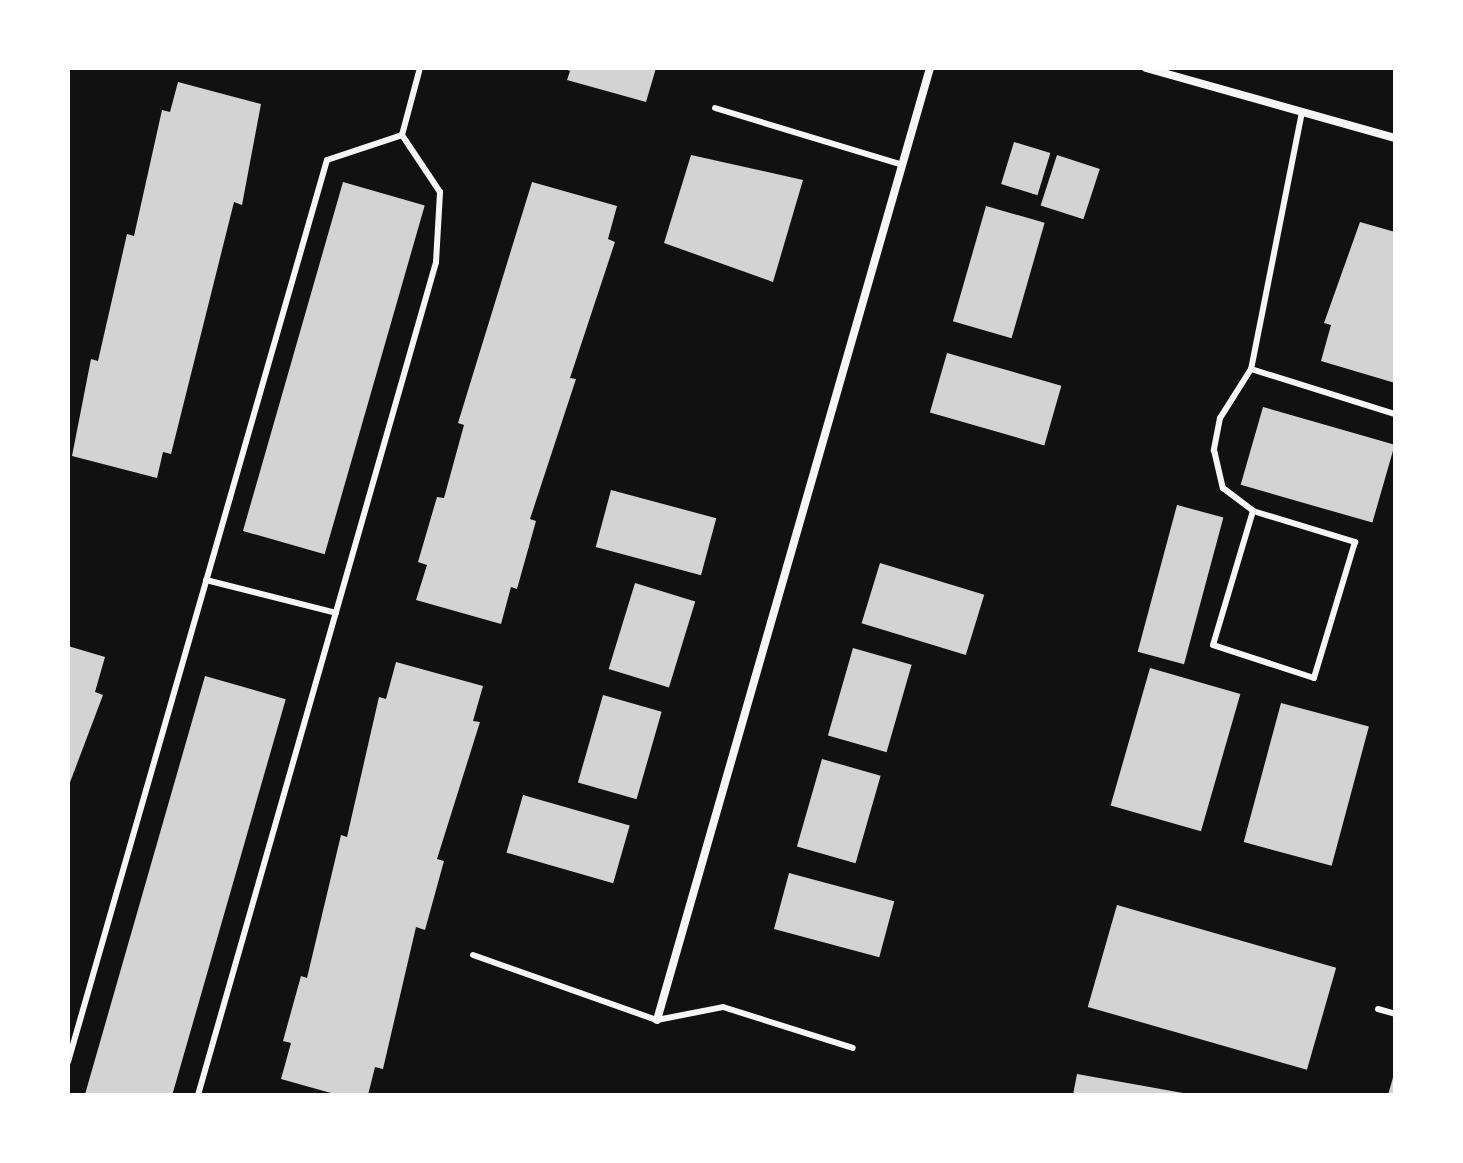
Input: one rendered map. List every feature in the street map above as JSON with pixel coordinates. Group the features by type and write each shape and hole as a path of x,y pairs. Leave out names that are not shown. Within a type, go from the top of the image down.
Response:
{"street":[{"path":"657,1020 930,68"},
{"path":"1146,68 1395,138"}],"lane":[{"path":"198,1095 436,262 440,192 402,135 420,68"},
{"path":"715,108 903,165"},
{"path":"1253,511 1213,645 1314,678 1355,542 1253,511 1223,488 1214,450 1220,418 1251,369 1302,112"},
{"path":"68,1062 327,160 402,135"},
{"path":"1251,369 1395,414"},
{"path":"206,580 336,613"},
{"path":"473,955 657,1020 723,1007 853,1048"},
{"path":"1378,1009 1395,1014"}],"building":[{"path":"563,68 656,68 646,102 567,80 570,71"},
{"path":"178,82 261,104 242,205 234,202 171,454 163,452 157,478 72,456 91,359 98,361 127,234 134,236 162,110 170,112"},
{"path":"1014,142 1050,153 1037,195 1001,184"},
{"path":"691,155 803,180 773,282 664,243"},
{"path":"1057,155 1100,169 1083,219 1041,205"},
{"path":"343,182 425,205 325,554 243,531"},
{"path":"532,182 617,206 608,239 615,242 570,378 576,379 530,519 536,521 517,589 511,587 501,624 416,600 427,565 418,562 437,497 444,498 464,425 458,423"},
{"path":"986,206 1045,223 1012,338 953,321"},
{"path":"1360,222 1395,232 1395,383 1321,361 1331,325 1324,323"},
{"path":"947,353 1061,386 1044,445 930,413"},
{"path":"1263,407 1395,445 1372,523 1241,485"},
{"path":"611,490 716,518 701,575 596,547"},
{"path":"1177,505 1223,517 1184,664 1138,652"},
{"path":"880,563 984,595 966,655 862,623"},
{"path":"635,583 695,601 669,687 609,669"},
{"path":"68,646 105,657 95,692 103,695 69,785"},
{"path":"853,648 912,665 887,752 828,735"},
{"path":"396,662 483,686 473,721 480,722 437,859 444,861 425,930 416,927 383,1069 375,1067 368,1095 338,1095 281,1079 291,1043 283,1041 301,976 307,978 341,835 347,837 379,697 386,699"},
{"path":"1150,668 1240,694 1201,831 1111,805"},
{"path":"205,676 286,699 172,1095 85,1095"},
{"path":"603,695 662,712 637,799 578,782"},
{"path":"1281,703 1369,727 1332,866 1244,842"},
{"path":"822,759 881,776 856,863 797,846"},
{"path":"523,795 630,826 613,883 506,853"},
{"path":"789,873 894,901 879,957 774,929"},
{"path":"1117,905 1336,968 1307,1070 1088,1007"},
{"path":"1077,1074 1183,1093 1183,1095 1073,1095"},
{"path":"1394,1074 1395,1095 1388,1095"}]}
